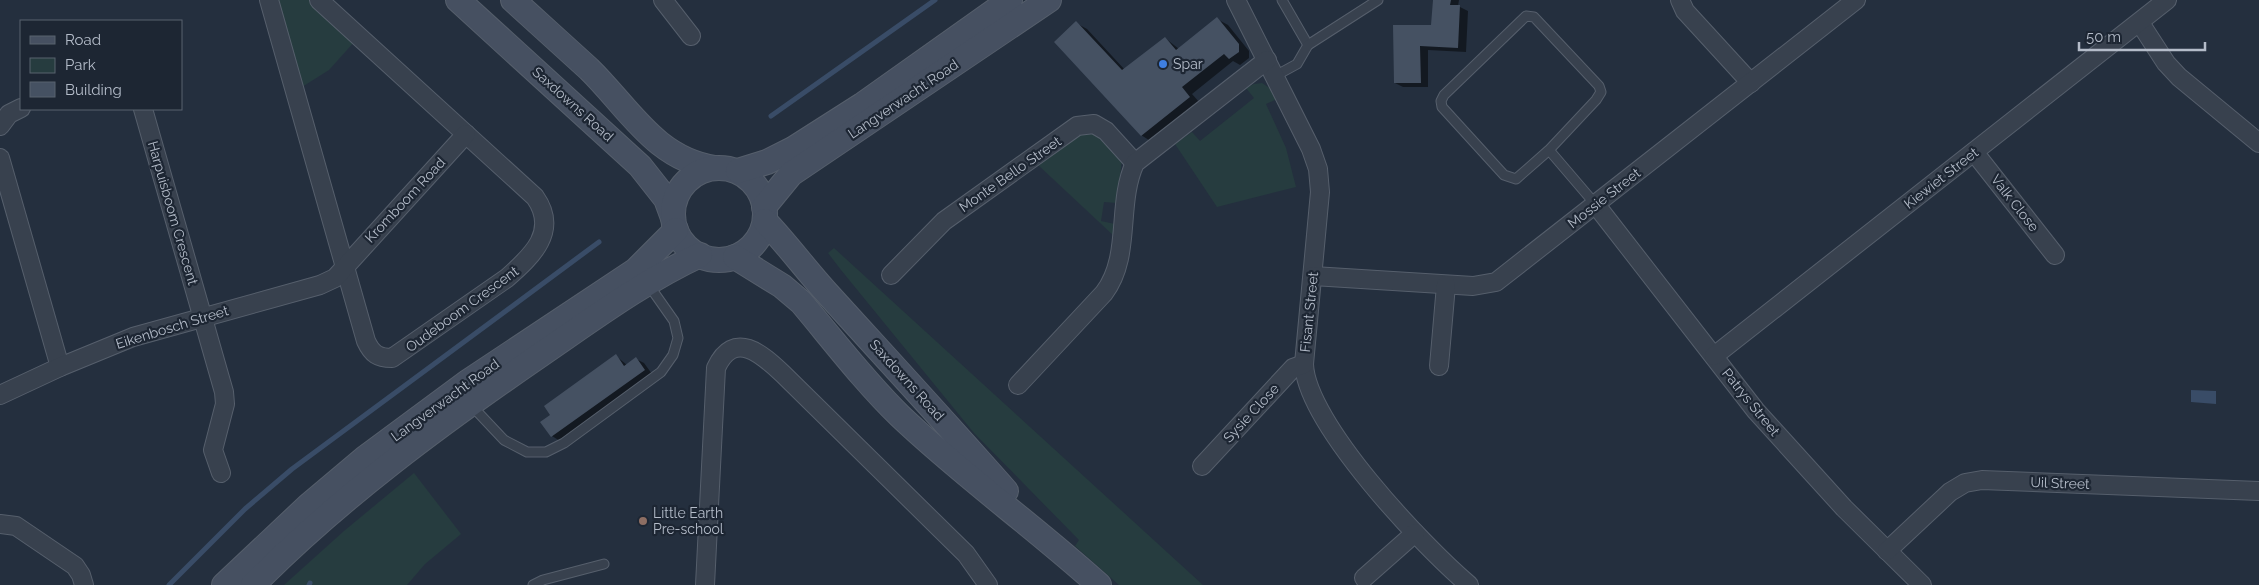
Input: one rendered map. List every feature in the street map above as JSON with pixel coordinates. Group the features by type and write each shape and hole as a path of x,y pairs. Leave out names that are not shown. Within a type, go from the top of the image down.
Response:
{"street":[{"name":"Oudeboom Crescent","path":"269,0 345,267 371,351 377,356 392,358 507,278 527,259 544,232 542,208 535,197 320,0"},
{"name":"Saxdowns Road","path":"458,0 640,166 666,200 675,224"},
{"path":"513,0 590,71 648,135 680,158 698,165 726,170 749,178 757,187 764,214 755,243 746,251 724,260 700,255 682,240 675,224 676,200 684,184 693,176 726,170"},
{"path":"663,0 691,36"},
{"name":"Langverwacht Road","path":"726,170 767,162 793,149 862,104 1010,0"},
{"name":"Langverwacht Road","path":"764,214 791,174 1049,0"},
{"name":"Fisant Street","path":"1236,0 1311,149 1318,170 1320,192 1304,364 1310,392 1352,461 1415,533 1469,585"},
{"path":"1680,0 1685,11 1751,83"},
{"name":"Mossie Street","path":"1313,276 1446,285 1481,286 1496,282 1856,0"},
{"name":"Kiewiet Street","path":"1714,356 2167,0"},
{"path":"2140,23 2166,63 2179,77 2259,143"},
{"path":"1018,385 1104,293 1114,278 1119,260 1128,178 1135,163 1267,60"},
{"path":"0,126 10,114 20,109"},
{"name":"Harpuisboom Crescent","path":"143,110 224,392 225,404 213,450 221,473"},
{"name":"Monte Bello Street","path":"892,275 944,221 1077,126 1094,124 1106,131 1135,163"},
{"name":"Kromboom Road","path":"345,267 466,134"},
{"name":"Valk Close","path":"1974,152 2055,255"},
{"path":"0,158 60,367"},
{"name":"Patrys Street","path":"1596,205 1756,411 1886,551 1922,585"},
{"name":"Saxdowns Road","path":"764,214 824,290 916,389 1048,539"},
{"name":"Langverwacht Road","path":"224,585 308,506 366,458 470,381 636,270 675,224"},
{"name":"Langverwacht Road","path":"253,585 371,479 470,404 648,283 672,268 700,255"},
{"name":"Saxdowns Road","path":"735,257 782,286 801,302 900,415 1000,502 1048,539 1099,585"},
{"name":"Eikenbosch Street","path":"0,395 132,337 320,285 334,278 345,267"},
{"path":"1439,366 1446,285"},
{"path":"705,585 716,368 722,355 734,348 748,348 761,353 959,547 988,585"},
{"name":"Sysie Close","path":"1202,466 1293,368 1304,364"},
{"name":"Uil Street","path":"1886,551 1950,492 1965,483 1982,480 2259,491"},
{"path":"0,524 16,526 74,566 81,575 84,585"},
{"path":"1364,578 1415,533"}],"lane":[{"path":"1282,0 1308,45"},
{"path":"1275,76 1297,64 1308,45 1378,0"},
{"path":"1526,16 1534,17 1599,86 1601,92 1596,100 1549,150 1516,179 1510,179 1504,176 1442,107 1441,100 1444,95 1526,16"},
{"path":"1549,150 1596,205"},
{"path":"470,404 504,440 527,452 546,452 564,443 661,372 673,355 678,338 674,321 648,283"},
{"path":"533,585 543,580 604,564"}],"green space":[{"path":"278,0 311,0 355,41 329,70 302,87"},
{"path":"1262,83 1271,89 1277,99 1266,104 1286,148 1296,187 1217,207 1175,144 1192,132 1200,141 1254,98 1246,88"},
{"path":"1097,133 1122,159 1117,203 1104,202 1101,221 1115,224 1114,236 1037,164 1079,134"},
{"path":"834,248 1203,585 1119,585 1075,546 1079,540 974,433 841,270 828,253"},
{"path":"414,473 461,534 425,564 407,585 284,585 344,531"}],"water":[{"path":"2191,390 2216,391 2216,404 2191,402"}],"building":[{"path":"1433,0 1451,0 1450,5 1460,5 1458,48 1420,46 1421,83 1394,83 1393,25 1431,25"},
{"path":"1217,17 1239,44 1239,52 1229,59 1224,54 1182,87 1190,97 1141,136 1054,42 1076,21 1122,70 1165,37 1176,50"},
{"path":"616,354 624,366 636,357 645,370 551,437 540,422 550,415 544,406"}],"waterway":[{"path":"771,116 935,0"},
{"path":"169,585 245,509 292,469 599,242"}],"place":[{"name":"Spar","path":"1163,64"},
{"name":"Little Earth Pre-school","path":"643,521"}]}
